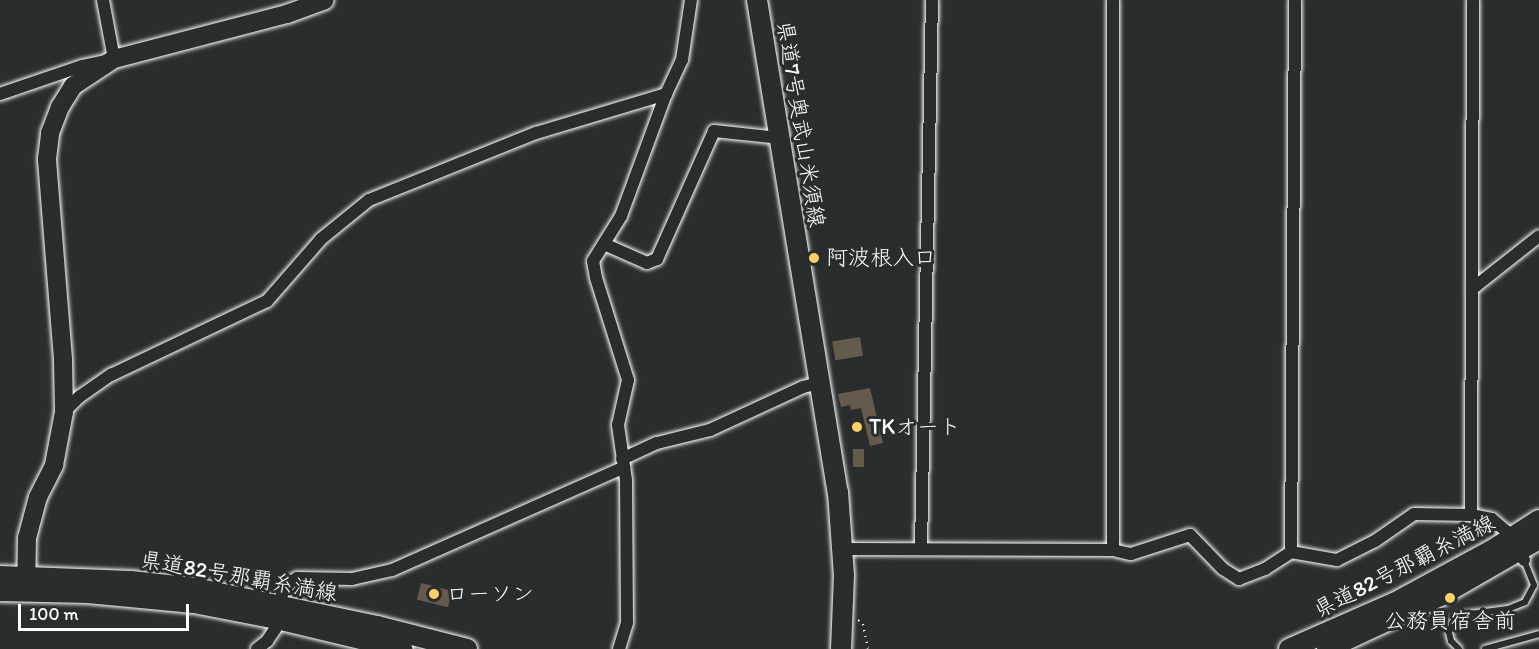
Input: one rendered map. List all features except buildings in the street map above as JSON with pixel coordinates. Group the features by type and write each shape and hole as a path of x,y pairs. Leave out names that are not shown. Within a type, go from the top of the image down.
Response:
{"main road":[{"name":"県道7号奥武山米須線","path":"757,0 838,492 843,549 841,649"},
{"name":"県道82号那覇糸満線","path":"1288,649 1518,550 1539,520"},
{"name":"県道82号那覇糸満線","path":"1327,649 1440,596 1539,539"},
{"name":"県道82号那覇糸満線","path":"0,576 27,583 279,612 467,649"},
{"name":"県道82号那覇糸満線","path":"0,591 27,583"},
{"name":"県道82号那覇糸満線","path":"279,612 402,649"}],"street":[{"path":"103,0 114,59"},
{"path":"0,94 82,66 114,59 286,7 325,0"},
{"path":"619,649 627,622 626,480 618,425 624,408 628,380 594,271 593,261 621,216 666,94 682,60 691,0"},
{"path":"921,548 932,0"},
{"path":"1113,0 1113,550"},
{"path":"1291,552 1295,0"},
{"path":"1471,515 1473,0"},
{"path":"27,583 27,538 38,497 54,465 64,412 63,359 47,159 51,133 60,107 74,86 114,59"},
{"path":"64,412 111,375 267,301 321,239 369,200 536,133 666,94"},
{"path":"604,244 647,263 657,259 714,131 779,138"},
{"path":"1472,289 1539,236"},
{"path":"256,649 267,641 287,585 297,578 352,579 392,570 623,463 657,443 710,430 803,387 819,383"},
{"path":"843,549 1113,550 1131,554 1190,535 1223,569 1239,579 1265,569 1291,552 1337,560 1375,541 1414,514 1471,515 1492,519 1518,550"}],"lane":[{"path":"1459,649 1451,641 1449,632 1455,618 1508,609 1525,602 1534,585 1532,575 1518,550"},
{"path":"1485,649 1539,634"}],"path":[{"path":"843,617 857,619 863,624 868,649"}],"place":[{"name":"阿波根入口","path":"814,258"},
{"name":"TKオート","path":"857,427"},
{"name":"ローソン","path":"434,594"},
{"name":"公務員宿舎前","path":"1450,598"}]}
